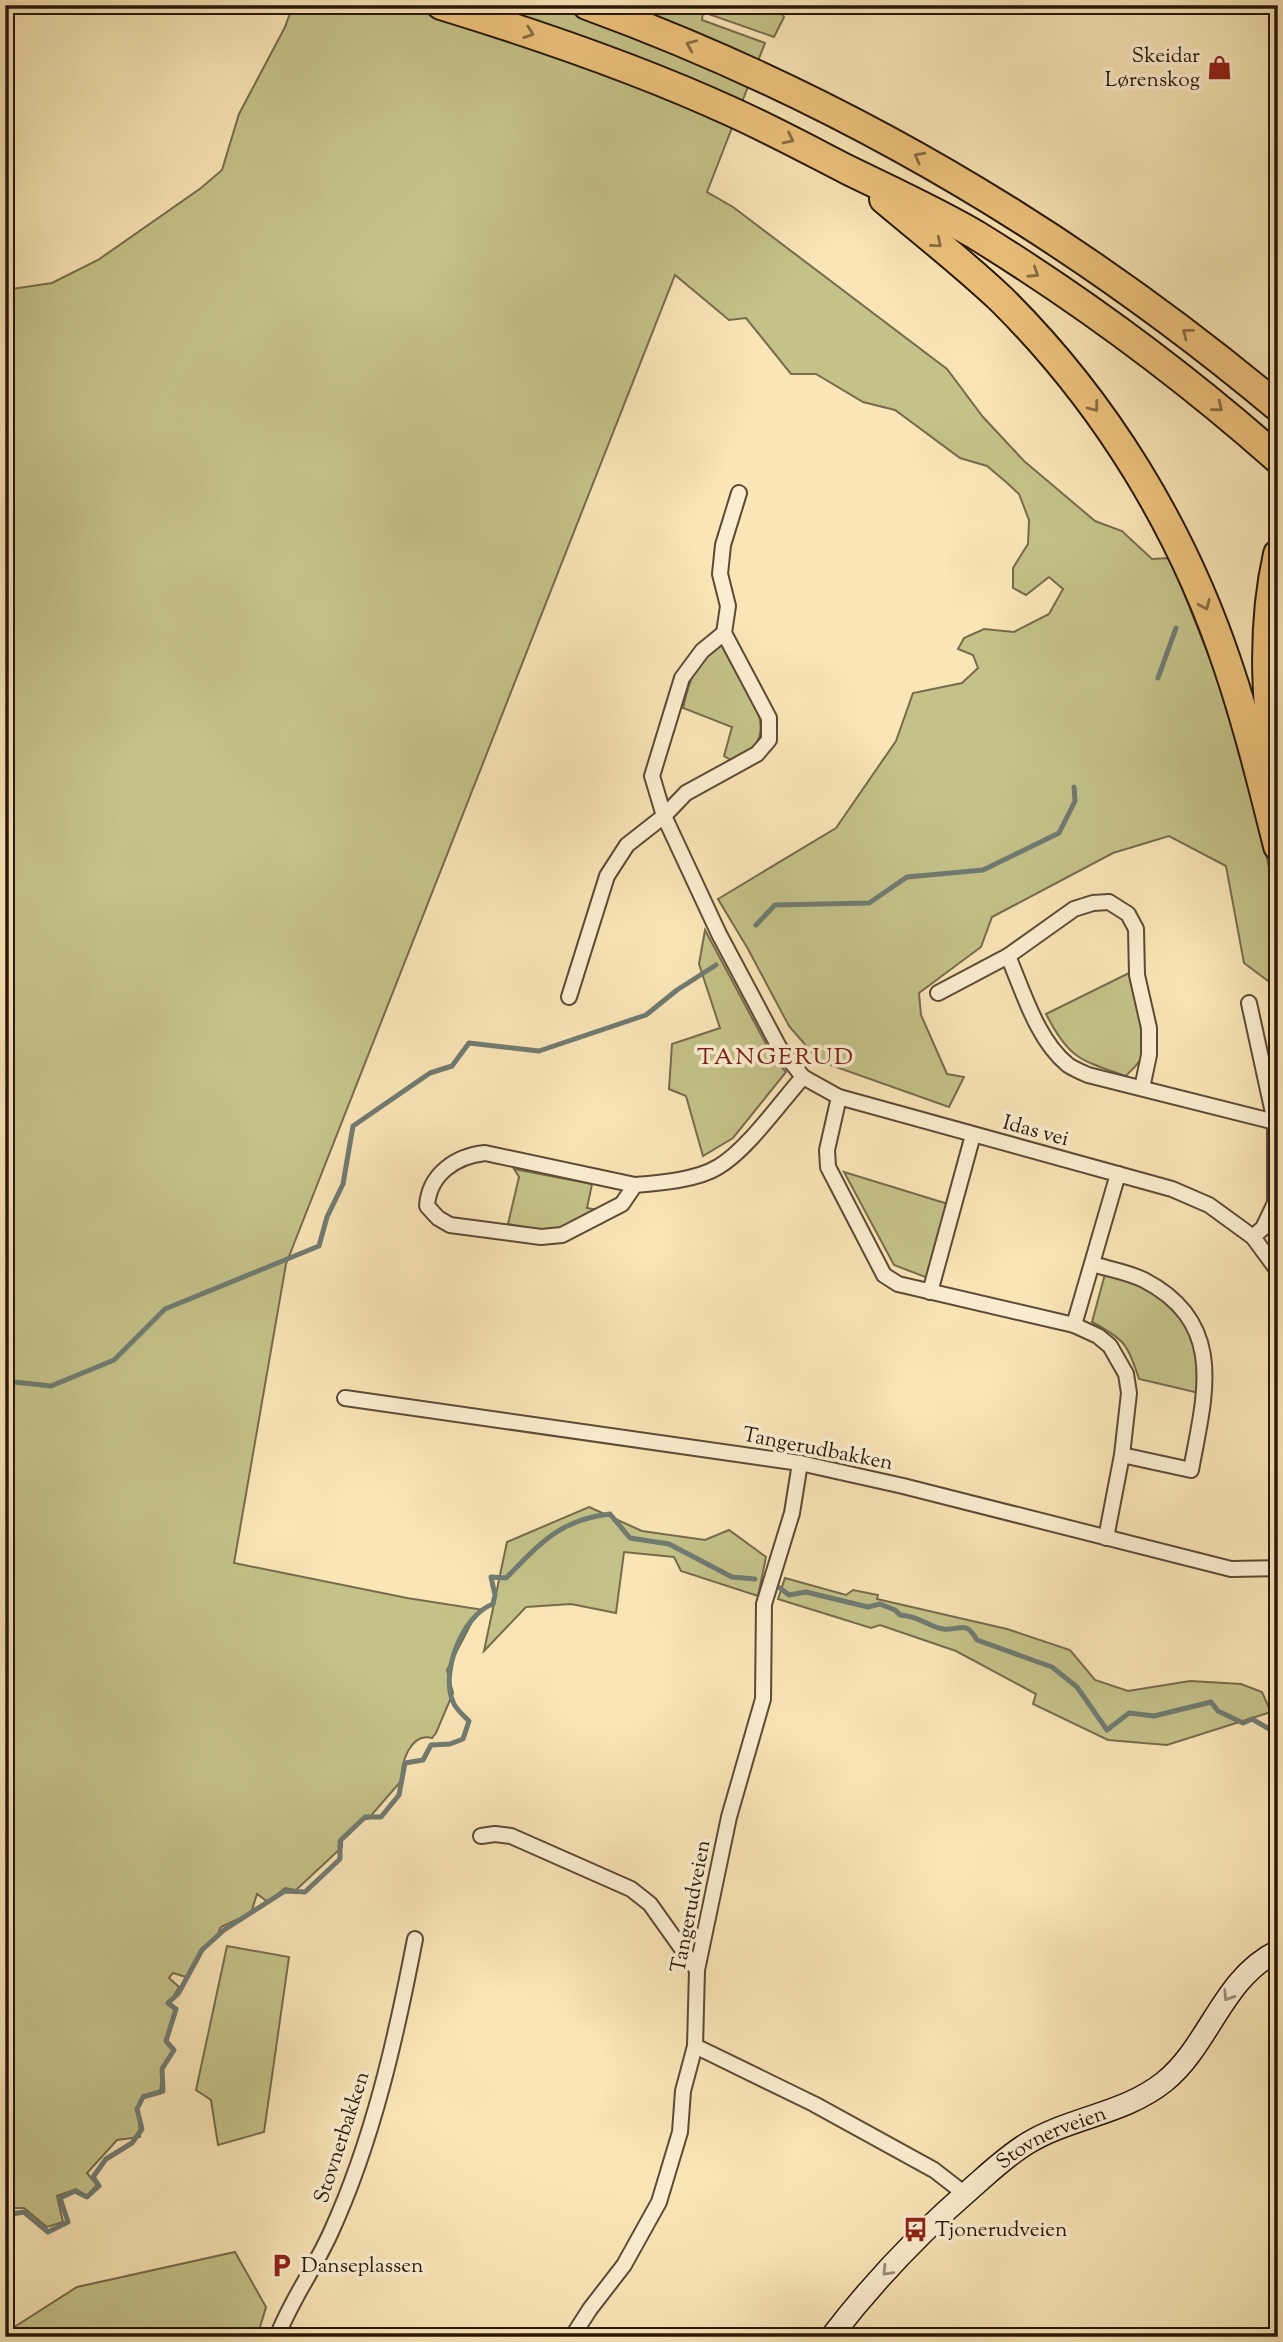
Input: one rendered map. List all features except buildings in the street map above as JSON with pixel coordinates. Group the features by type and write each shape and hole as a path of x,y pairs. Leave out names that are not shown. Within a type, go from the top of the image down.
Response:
{"highway":[{"path":"441,5 564,45 676,88 754,122 974,234 1071,298 1183,379 1275,457"},
{"path":"587,5 754,72 943,170 1112,278 1197,341 1278,407"},
{"path":"846,169 1000,298 1057,360 1127,452 1171,531 1209,616 1243,714 1278,846"},
{"path":"1278,554 1268,610 1266,693 1276,788 1278,846"}],"street":[{"path":"569,997 607,876 627,845 664,816 686,793 757,754 769,740 769,718 724,633 728,606 720,574 723,545 739,493"},
{"name":"Idas vei","path":"724,633 702,651 682,678 652,776 664,816 756,1008 779,1047 803,1077 839,1097 1172,1189 1209,1205 1253,1237 1278,1271"},
{"path":"938,993 1008,956 1074,909 1093,903 1109,902 1129,914 1136,929 1137,975 1149,1028 1149,1055 1142,1088"},
{"path":"1008,956 1039,1026 1053,1050 1069,1066 1088,1075 1275,1122"},
{"path":"1249,1003 1275,1122 1275,1203 1263,1228 1253,1237"},
{"path":"635,1185 622,1204 562,1235 541,1237 450,1225 438,1218 427,1206 433,1182 465,1155 485,1153 635,1185 671,1182 718,1167 742,1148 803,1077"},
{"path":"839,1097 827,1150 828,1167 884,1275 898,1284 1074,1325 1098,1336 1110,1346 1126,1374 1129,1393 1122,1455 1106,1538"},
{"path":"930,1292 973,1135"},
{"path":"1074,1325 1118,1174"},
{"path":"1092,1264 1141,1279 1169,1295 1199,1336 1205,1364 1203,1406 1191,1470 1122,1455"},
{"name":"Tangerudbakken","path":"345,1398 800,1463 903,1486 1231,1569 1278,1568"},
{"name":"Tangerudveien","path":"572,2337 624,2264 659,2202 680,2132 683,2091 695,2046 697,1970 729,1817 763,1699 764,1604 792,1513 800,1463"},
{"path":"481,1836 511,1836 631,1889 650,1904 697,1970"},
{"name":"Stovnerbakken","path":"277,2337 331,2233 358,2164 398,2029 415,1940"},
{"name":"Stovnerveien","path":"831,2337 904,2253 1012,2153 1069,2123 1123,2105 1161,2084 1182,2065 1236,1983 1260,1961 1278,1951"},
{"path":"695,2046 814,2104 922,2163 965,2194"}],"shaded area":[{"path":"293,5 774,5 779,8 784,17 774,37 703,12 702,20 765,43 707,192 733,207 947,369 983,417 1024,461 1095,521 1122,531 1152,559 1170,558 1225,697 1263,838 1278,913 1278,1008 1272,984 1244,963 1226,866 1169,836 1113,853 992,917 981,947 919,993 921,1015 947,1074 964,1077 949,1107 819,1061 789,1026 718,899 836,828 896,741 913,693 962,683 978,668 973,655 958,649 964,638 984,629 1014,632 1049,614 1063,589 1049,577 1026,595 1013,588 1013,568 1028,544 1029,520 1019,494 987,466 960,458 895,410 863,402 816,374 791,374 746,318 729,320 675,275 286,1264 234,1563 407,1598 484,1610 475,1616 447,1670 453,1693 436,1733 432,1738 418,1740 408,1750 402,1780 368,1819 363,1819 342,1839 342,1847 296,1890 285,1888 268,1902 257,1894 251,1913 221,1927 215,1940 201,1949 186,1977 173,1973 169,1978 179,1987 170,2002 176,2014 165,2041 174,2050 162,2071 160,2094 143,2095 138,2107 140,2137 117,2140 87,2173 97,2185 87,2196 76,2189 57,2196 63,2222 47,2227 24,2208 5,2208 5,286 12,289 52,283 98,260 201,188 222,170 239,114 285,27"},
{"path":"721,644 751,694 760,723 760,735 754,746 731,760 724,756 732,727 683,708 694,672"},
{"path":"705,930 773,1057 786,1072 733,1138 703,1156 686,1096 669,1089 672,1044 720,1028 699,964"},
{"path":"1131,972 1143,1025 1144,1046 1140,1060 1126,1076 1077,1056 1062,1040 1046,1014"},
{"path":"514,1169 592,1184 587,1208 598,1210 552,1233 508,1224 519,1177"},
{"path":"844,1172 948,1204 928,1278 894,1265"},
{"path":"1105,1274 1139,1284 1166,1299 1186,1323 1201,1363 1199,1393 1139,1379 1128,1350 1118,1338 1092,1322"},
{"path":"589,1507 642,1531 705,1540 729,1530 766,1557 758,1596 681,1571 674,1557 624,1552 616,1613 571,1604 526,1607 484,1651 507,1542"},
{"path":"785,1578 846,1595 853,1590 878,1595 877,1599 1007,1629 1070,1650 1095,1680 1128,1691 1190,1681 1241,1684 1262,1692 1271,1712 1167,1745 1108,1740 1033,1704 1036,1694 956,1651 880,1625 871,1628 778,1599"},
{"path":"227,1946 289,1957 264,2132 218,2145 211,2100 196,2090"},
{"path":"235,2252 266,2307 257,2337 5,2337 5,2333 77,2287"}],"waterway":[{"path":"1158,678 1176,628"},
{"path":"756,925 775,905 869,903 907,877 983,870 1059,833 1075,801 1074,787"},
{"path":"5,1381 51,1386 114,1360 165,1309 319,1246 327,1217 343,1184 353,1126 430,1073 452,1066 469,1043 539,1051 646,1015 677,990 716,965"},
{"path":"5,2215 24,2212 48,2232 68,2222 60,2198 75,2191 87,2197 99,2186 93,2177 106,2159 132,2143 142,2129 137,2109 143,2097 163,2091 162,2069 174,2050 166,2041 176,2009 168,2003 178,1994 202,1950 224,1930 285,1891 305,1892 340,1859 340,1841 365,1817 381,1817 399,1795 405,1763 423,1760 431,1745 450,1744 463,1739 469,1721 455,1706 449,1678 456,1647 463,1633 482,1610 493,1604 495,1595 491,1577 506,1578 541,1544 564,1528 592,1517 610,1514 630,1538 669,1544 732,1577 755,1579"},
{"path":"780,1588 789,1595 806,1592 868,1607 880,1604 900,1615 913,1617 943,1629 966,1628 977,1640 1052,1667 1077,1687 1107,1730 1129,1713 1154,1716 1211,1702 1218,1711 1243,1723 1252,1719 1278,1734"}],"place":[{"name":"Skeidar Lørenskog","path":"1220,67"},
{"name":"Tjonerudveien","path":"915,2229"},
{"name":"Danseplassen","path":"281,2265"}],"district":[{"name":"TANGERUD","path":"776,1056"}]}
